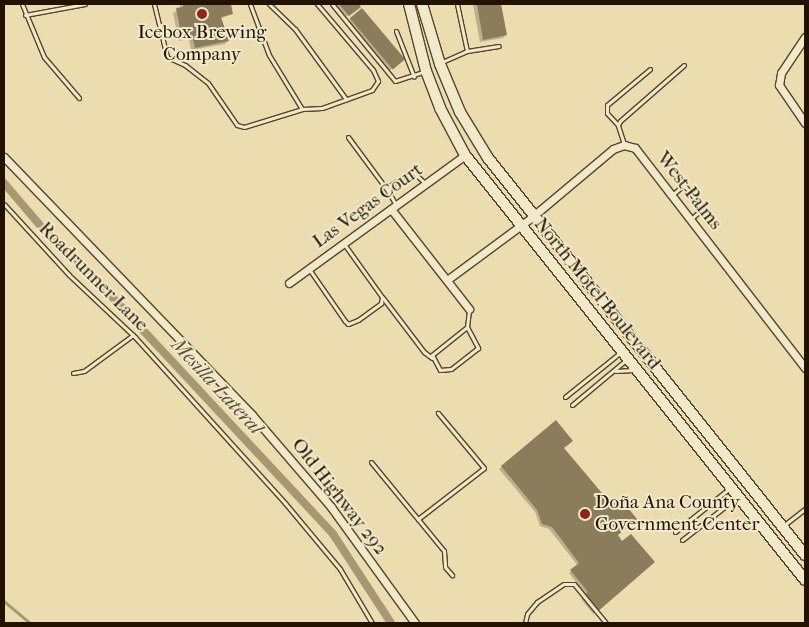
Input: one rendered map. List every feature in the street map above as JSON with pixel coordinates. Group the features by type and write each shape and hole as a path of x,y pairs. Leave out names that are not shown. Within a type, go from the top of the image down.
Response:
{"main road":[{"name":"North Motel Boulevard","path":"409,4 426,71 440,108 465,155 805,580"},
{"name":"North Motel Boulevard","path":"422,4 440,64 460,112 478,143 532,217 805,554"},
{"path":"426,71 440,64"},
{"path":"624,355 636,346"},
{"path":"731,488 743,478"},
{"path":"738,496 750,487"}],"street":[{"path":"805,37 781,73 779,85 805,123"},
{"path":"447,280 532,217 614,149 624,145"},
{"name":"West Palms","path":"624,145 635,148 805,368"},
{"name":"Las Vegas Court","path":"290,283 465,155"},
{"name":"Old Highway 292","path":"4,156 252,415 331,507 415,623"},
{"path":"394,207 469,309"}],"lane":[{"path":"22,4 44,57 79,98"},
{"path":"25,15 85,4"},
{"path":"154,4 167,57 185,65 208,83 237,125 244,127 302,109 322,108 372,90 378,82 373,70 317,4"},
{"path":"250,4 269,55 302,109"},
{"path":"269,4 295,29 346,99"},
{"path":"332,4 395,81 426,71"},
{"path":"457,4 467,51"},
{"path":"396,30 414,76"},
{"path":"440,64 467,51 499,46"},
{"path":"618,125 624,115 684,65"},
{"path":"624,145 618,125 607,113 608,105 650,69"},
{"path":"348,137 388,191 394,207"},
{"path":"388,191 391,185 412,171 426,184"},
{"path":"672,195 684,185 700,204 701,210 690,219"},
{"name":"Roadrunner Lane","path":"4,204 69,275 133,335 310,532 340,570 372,623"},
{"path":"344,244 382,297 440,370 447,371 476,350 478,344 467,327 469,309"},
{"path":"308,269 348,324 380,303 382,297"},
{"path":"432,358 434,352 467,327"},
{"path":"73,373 84,371 133,335"},
{"path":"572,405 614,371 624,355"},
{"path":"565,396 624,355"},
{"path":"614,371 624,369 637,371"},
{"path":"418,519 484,468 438,413"},
{"path":"371,462 444,551 446,566 452,575"},
{"path":"675,532 731,488"},
{"path":"682,540 738,496"},
{"path":"782,527 805,509"},
{"path":"525,623 527,614 537,602 564,584 574,584 606,623"}],"building":[{"path":"183,4 231,4 233,14 221,17 229,41 195,48 192,36 182,38 176,8 183,7"},
{"path":"339,4 359,4 361,7 349,16"},
{"path":"477,4 501,4 507,35 483,40"},
{"path":"362,8 405,59 393,70 350,18"},
{"name":"Doña Ana County Government Center","path":"556,420 573,441 564,448 612,505 620,498 637,519 618,535 622,541 631,534 655,562 596,613 582,596 588,592 570,570 579,563 552,527 542,524 537,510 501,466"}],"waterway":[{"name":"Mesilla Lateral","path":"4,183 44,230 86,269 333,534 391,623"},
{"path":"4,601 30,623"}],"place":[{"name":"Icebox Brewing Company","path":"202,14"},
{"name":"Doña Ana County Government Center","path":"585,514"}]}
